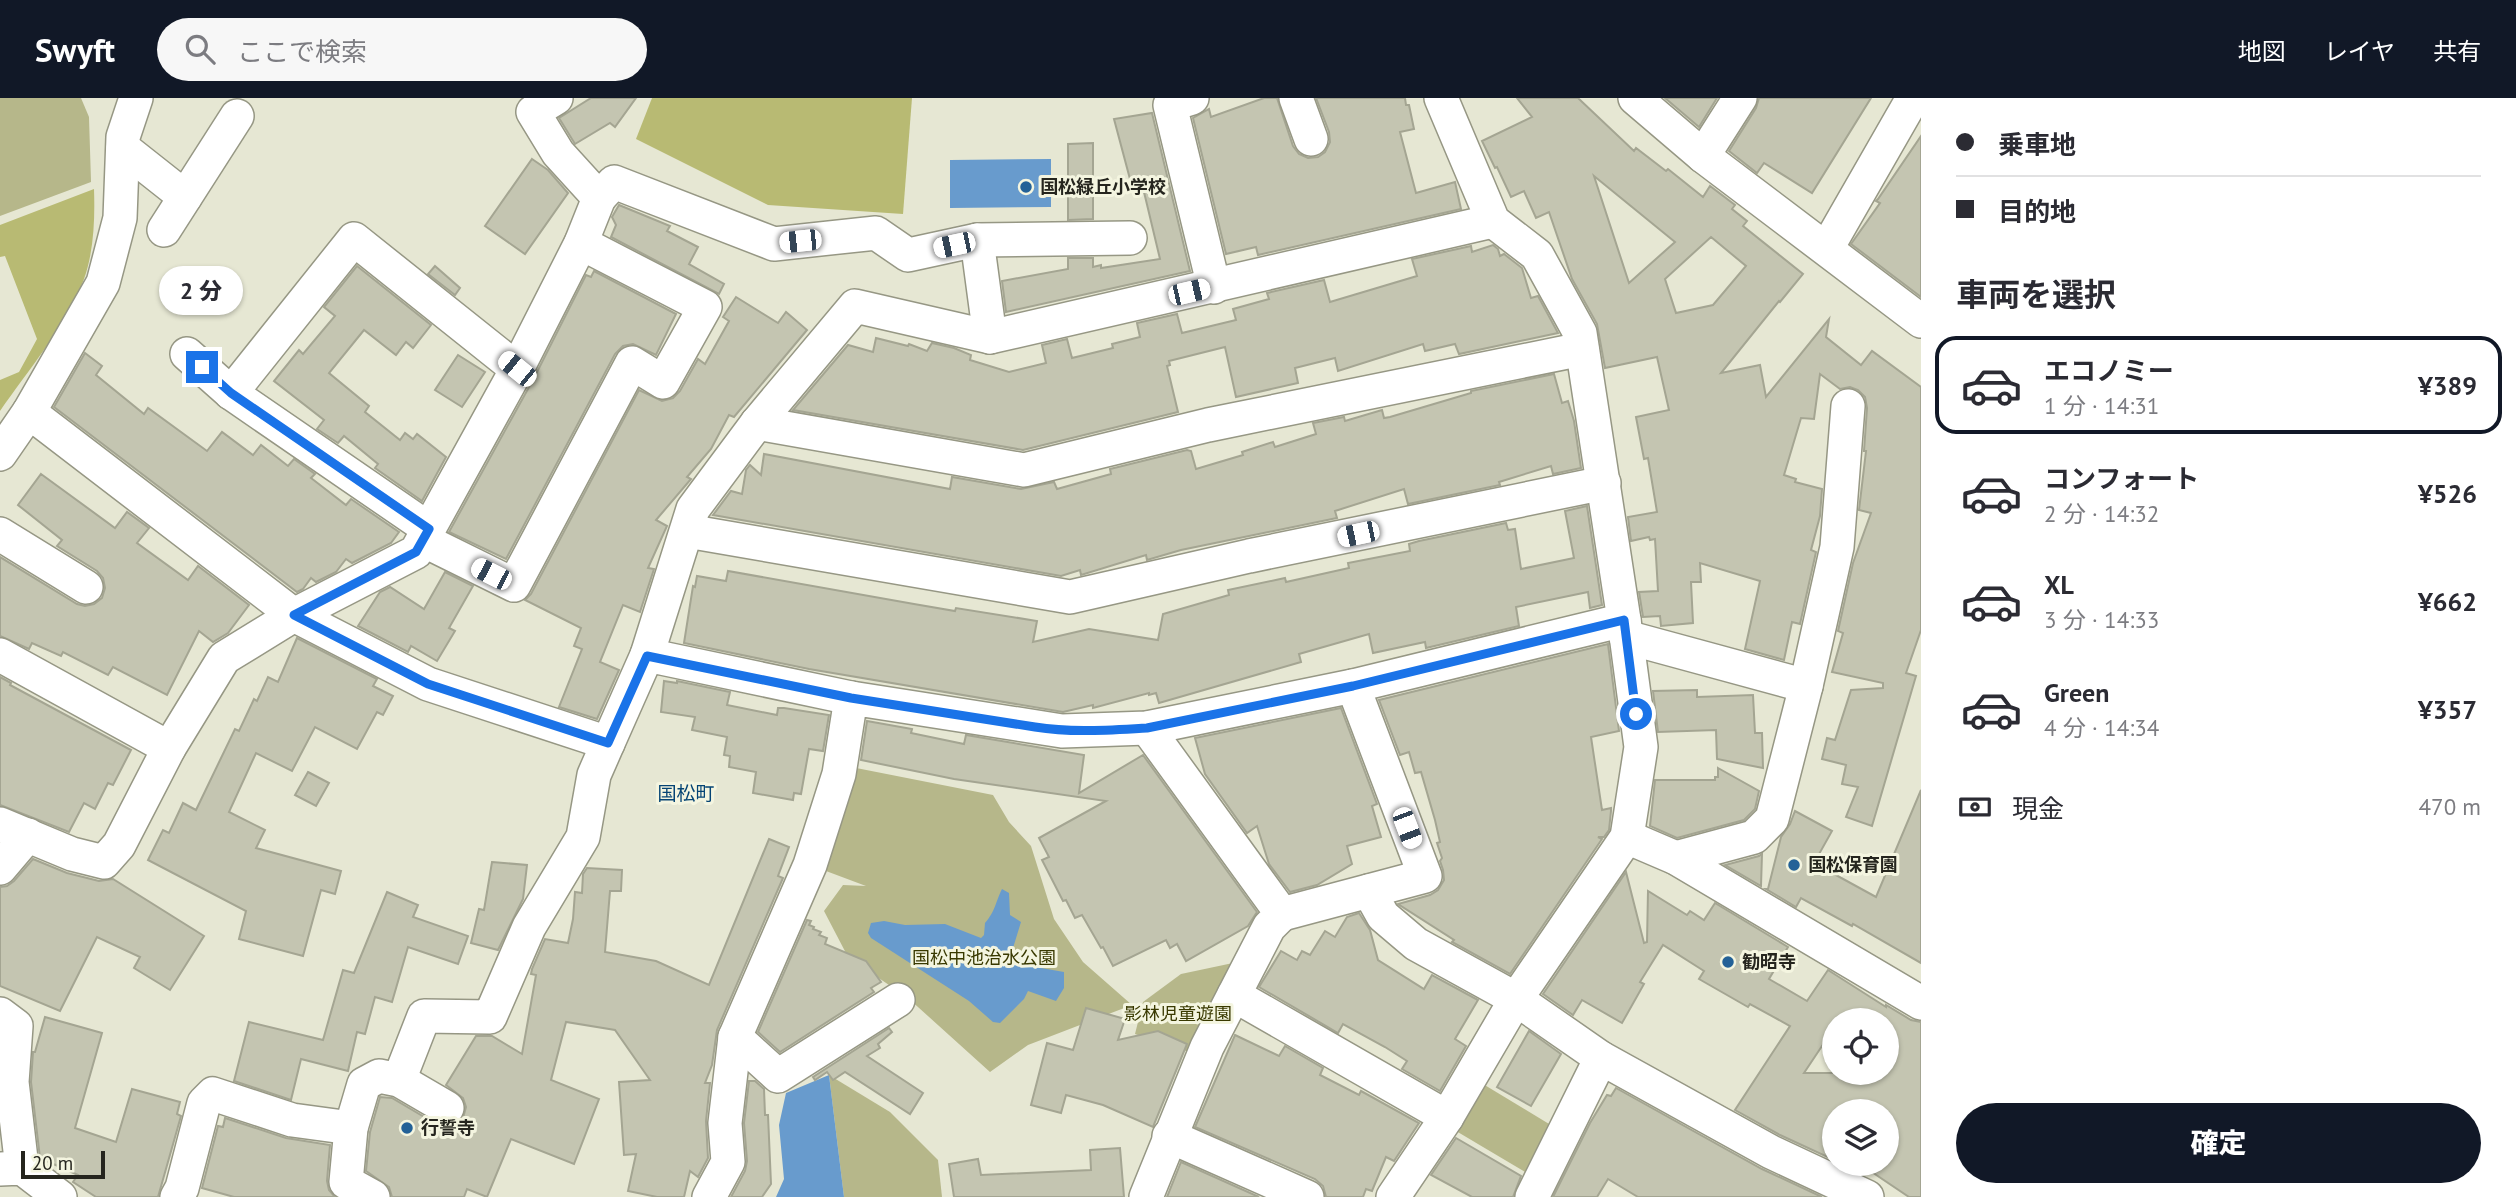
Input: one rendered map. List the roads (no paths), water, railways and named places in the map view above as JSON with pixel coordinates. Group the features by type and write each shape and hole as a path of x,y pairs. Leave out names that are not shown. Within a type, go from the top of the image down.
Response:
{"street":[{"path":"0,454 29,412 103,283 120,218 123,137 136,98"},
{"path":"556,98 533,112 558,153 599,198"},
{"path":"1192,98 1170,105 1214,287"},
{"path":"1296,98 1311,139"},
{"path":"1393,1197 1447,1117 1516,999 1626,837 1640,747 1604,483 1580,333 1537,255 1493,221 1441,98"},
{"path":"1635,98 1703,156 1921,321"},
{"path":"1703,156 1740,98"},
{"path":"1827,248 1913,98"},
{"path":"164,230 237,116"},
{"path":"123,148 185,197"},
{"path":"0,868 14,830 72,854 104,862 119,845 169,748 224,659 294,615 416,552 517,369 581,243 599,198 614,182 774,244 876,233 908,255 977,240 1130,238"},
{"path":"400,1080 424,1016 490,1017 529,927 583,836 594,775 647,656 693,509 757,423 855,306 990,337 1493,221"},
{"path":"231,393 354,239 517,369"},
{"path":"977,240 990,337"},
{"path":"187,354 231,393 426,534 514,585 632,363 663,382 705,307 581,243"},
{"path":"757,423 1024,470 1208,425 1582,349"},
{"path":"1676,858 1754,837 1772,819 1807,686 1837,547 1848,406"},
{"path":"29,412 294,615 428,684 608,743"},
{"path":"687,531 1070,597 1249,556 1604,483"},
{"path":"0,534 86,587"},
{"path":"647,656 851,698 1062,731 1147,728 1625,629 1807,686"},
{"path":"0,655 169,748"},
{"path":"1146,1197 1207,1047 1269,927 1282,914 1425,876 1353,686"},
{"path":"709,1197 728,1162 725,1123 735,1037 810,864 839,774 851,698"},
{"path":"1147,728 1282,914"},
{"path":"1626,837 1676,858 1921,1003"},
{"path":"1369,891 1383,916 1416,944 1516,999 1601,1058 1771,1152 1867,1197"},
{"path":"1234,995 1447,1117"},
{"path":"735,1037 778,1076 898,1000"},
{"path":"0,1014 16,1026 11,1169 60,1197"},
{"path":"1532,1197 1601,1058"},
{"path":"373,1197 346,1182 351,1128 363,1084 379,1076 400,1080 447,1108"},
{"path":"177,1197 182,1188 204,1103 213,1094 292,1120 351,1128"},
{"path":"1169,1136 1307,1197"}],"water":[{"path":"1051,159 1051,207 950,208 950,160"},
{"path":"1002,889 1009,893 1010,915 1021,922 1013,948 1024,965 1064,972 1064,988 1056,1001 1028,991 1024,999 1000,1023 993,1022 969,1001 871,938 868,933 871,923 884,921 905,925 945,924 981,938 984,935 985,923"},
{"path":"829,1075 844,1197 776,1197 784,1179 779,1125 786,1093"}],"place":[{"name":"国松緑丘小学校","path":"1026,187"},
{"name":"国松保育園","path":"1794,865"},
{"name":"勧昭寺","path":"1728,962"},
{"name":"行誓寺","path":"407,1128"}],"district":[{"name":"国松町","path":"686,793"}],"park label":[{"name":"国松中池治水公園","path":"984,958"},
{"name":"影林児童遊園","path":"1178,1014"}]}
